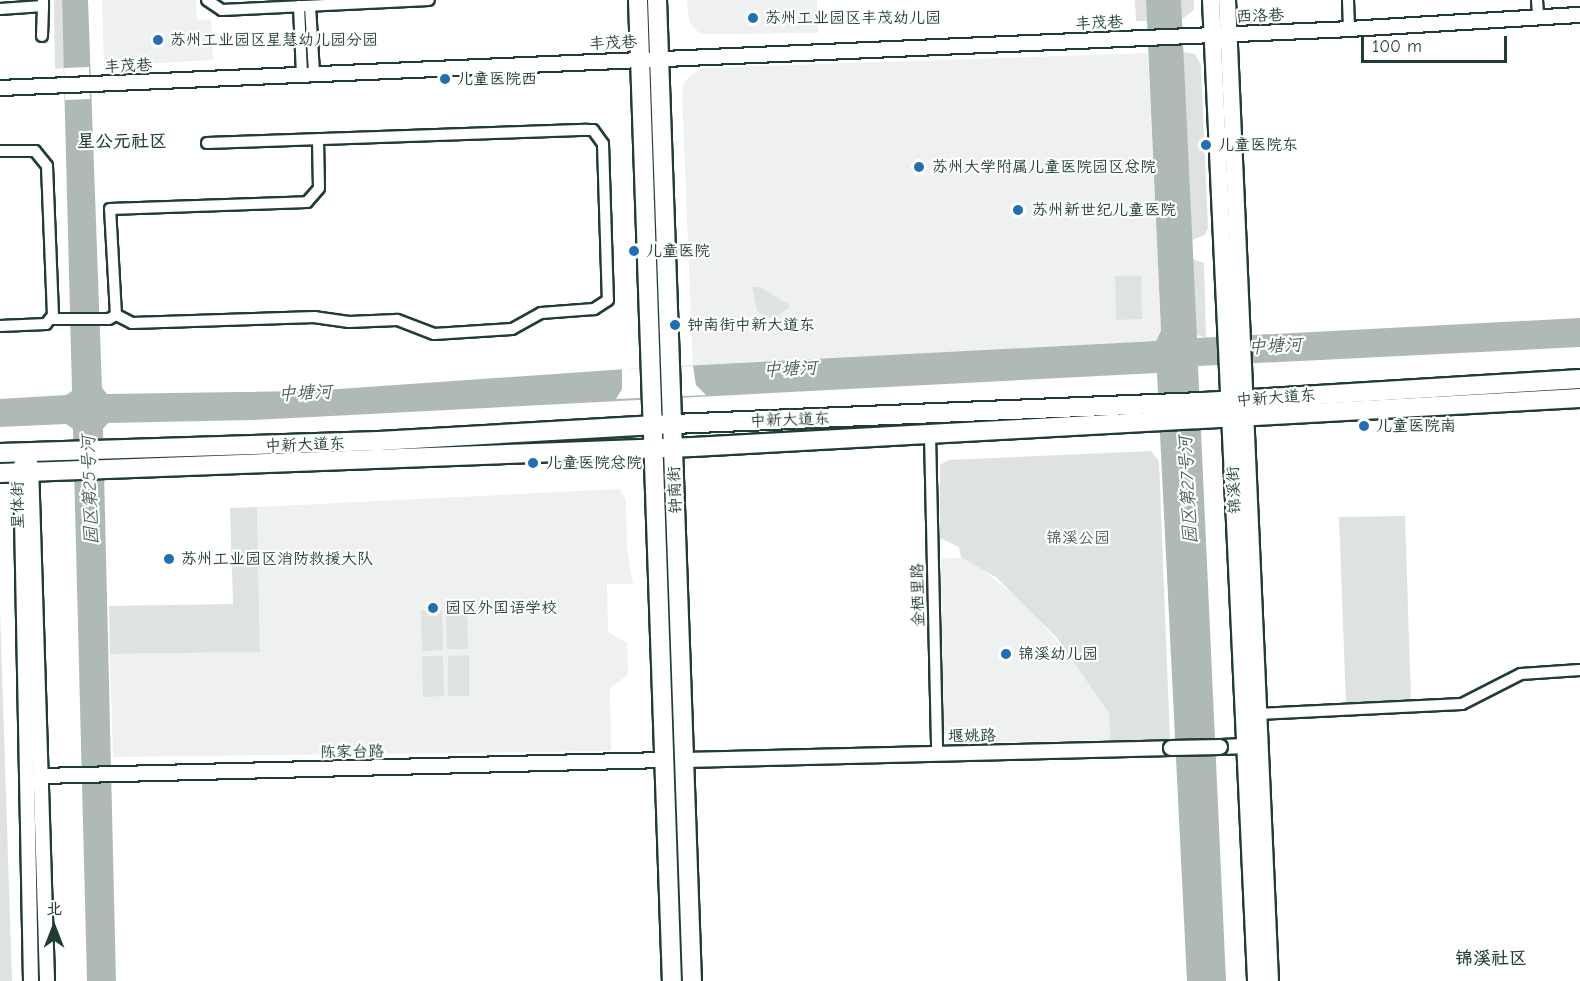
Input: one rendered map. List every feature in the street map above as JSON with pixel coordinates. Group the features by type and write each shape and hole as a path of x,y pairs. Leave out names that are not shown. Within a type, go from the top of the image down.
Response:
{"main road":[{"name":"钟南街","path":"638,0 672,981"},
{"name":"钟南街","path":"657,0 692,981"},
{"name":"锦溪街","path":"1212,0 1221,34 1253,746 1270,981"},
{"name":"锦溪街","path":"1221,34 1227,0"},
{"name":"中新大道东","path":"0,453 368,442 651,425 1157,405 1580,379"},
{"name":"中新大道东","path":"17,472 674,448 1203,422 1580,398"},
{"name":"锦溪街","path":"1238,419 1258,714 1253,746 1256,981"}],"street":[{"path":"207,0 222,10 284,3 310,6 429,0"},
{"path":"1348,0 1349,29"},
{"path":"1537,0 1538,15"},
{"path":"0,9 15,4 43,3 42,36"},
{"path":"298,6 308,74"},
{"path":"308,74 310,6"},
{"name":"西洛巷","path":"1221,34 1349,29 1538,15 1580,15"},
{"name":"丰茂巷","path":"0,88 1221,34"},
{"path":"0,326 41,325 52,319 102,319 116,315 132,323 315,317 349,322 405,320 434,334 512,329 541,313 594,309 608,300 603,144 593,130 207,143"},
{"path":"116,315 110,209 307,202 319,188 318,139"},
{"path":"0,152 35,152 47,166 52,319"},
{"name":"金栖里路","path":"930,435 937,754"},
{"name":"星体街","path":"25,452 17,472 31,981"},
{"name":"星体街","path":"17,472 41,776 47,981"},
{"path":"1258,714 1462,704 1521,674 1580,670"},
{"name":"堰姚路","path":"684,760 1253,746"},
{"name":"陈家台路","path":"41,776 664,760"}],"shaded area":[{"name":"苏州工业园区星慧幼儿园分园","path":"102,0 196,0 197,20 211,20 213,60 104,66"},
{"name":"苏州工业园区丰茂幼儿园","path":"687,0 817,0 818,33 706,34 698,32 689,21"},
{"name":"苏州大学附属儿童医院园区总院","path":"1148,53 1161,331 1156,341 693,367 682,93 684,83 692,74 704,68"},
{"name":"园区外国语学校","path":"620,489 626,500 627,548 633,584 607,584 608,632 627,643 628,675 610,688 611,751 113,757 110,654 260,652 257,507"},
{"name":"锦溪幼儿园","path":"967,557 1025,604 1082,670 1109,713 1110,740 960,743 944,733 941,559"}],"green space":[{"path":"54,0 62,0 64,68 55,69"},
{"path":"1135,0 1146,0 1147,21 1136,21"},
{"path":"1181,0 1194,0 1194,10 1181,20"},
{"path":"1183,52 1195,54 1201,65 1208,228 1205,235 1192,240"},
{"path":"1193,259 1204,263 1206,338 1194,334"},
{"path":"1115,276 1141,276 1142,319 1116,320"},
{"path":"752,287 760,287 791,306 775,318 765,317 757,311"},
{"name":"锦溪公园","path":"1151,451 1159,461 1170,740 1110,740 1109,713 1057,638 997,578 961,557 959,547 940,538 940,465 948,460"},
{"path":"257,507 260,652 110,654 109,606 233,604 230,508"},
{"path":"1405,516 1411,701 1346,703 1339,517"},
{"path":"446,609 467,609 468,649 447,649"},
{"path":"0,610 12,981 0,981"},
{"path":"421,610 442,610 443,650 422,651"},
{"path":"469,655 469,696 448,696 448,656"},
{"path":"422,656 443,656 444,696 423,697"}],"water":[{"path":"62,0 88,0 102,388 107,394 310,391 626,369 1156,341 1161,331 1146,0 1181,0 1197,338 1580,318 1580,347 1198,366 1226,981 1187,981 1157,373 254,420 108,423 103,429 116,981 87,981 73,429 66,424 0,427 0,399 66,395 72,391"}],"pier":[{"path":"89,67 90,99 65,100 64,68"},
{"path":"693,366 696,385 706,395 616,399 622,389 622,369"}],"place":[{"name":"苏州工业园区丰茂幼儿园","path":"753,18"},
{"name":"苏州工业园区星慧幼儿园分园","path":"158,40"},
{"name":"儿童医院西","path":"445,79"},
{"name":"儿童医院东","path":"1206,145"},
{"name":"苏州大学附属儿童医院园区总院","path":"919,167"},
{"name":"苏州新世纪儿童医院","path":"1018,210"},
{"name":"儿童医院","path":"634,251"},
{"name":"钟南街中新大道东","path":"675,325"},
{"name":"儿童医院南","path":"1364,426"},
{"name":"儿童医院总院","path":"533,463"},
{"name":"苏州工业园区消防救援大队","path":"169,559"},
{"name":"园区外国语学校","path":"433,608"},
{"name":"锦溪幼儿园","path":"1006,654"}],"district":[{"name":"星公元社区","path":"122,142"},
{"name":"锦溪社区","path":"1491,959"}],"water label":[{"name":"中塘河","path":"1275,347"},
{"name":"中塘河","path":"790,370"},
{"name":"中塘河","path":"305,394"},
{"name":"园区第25号河","path":"91,490"},
{"name":"园区第27号河","path":"1189,490"}]}
